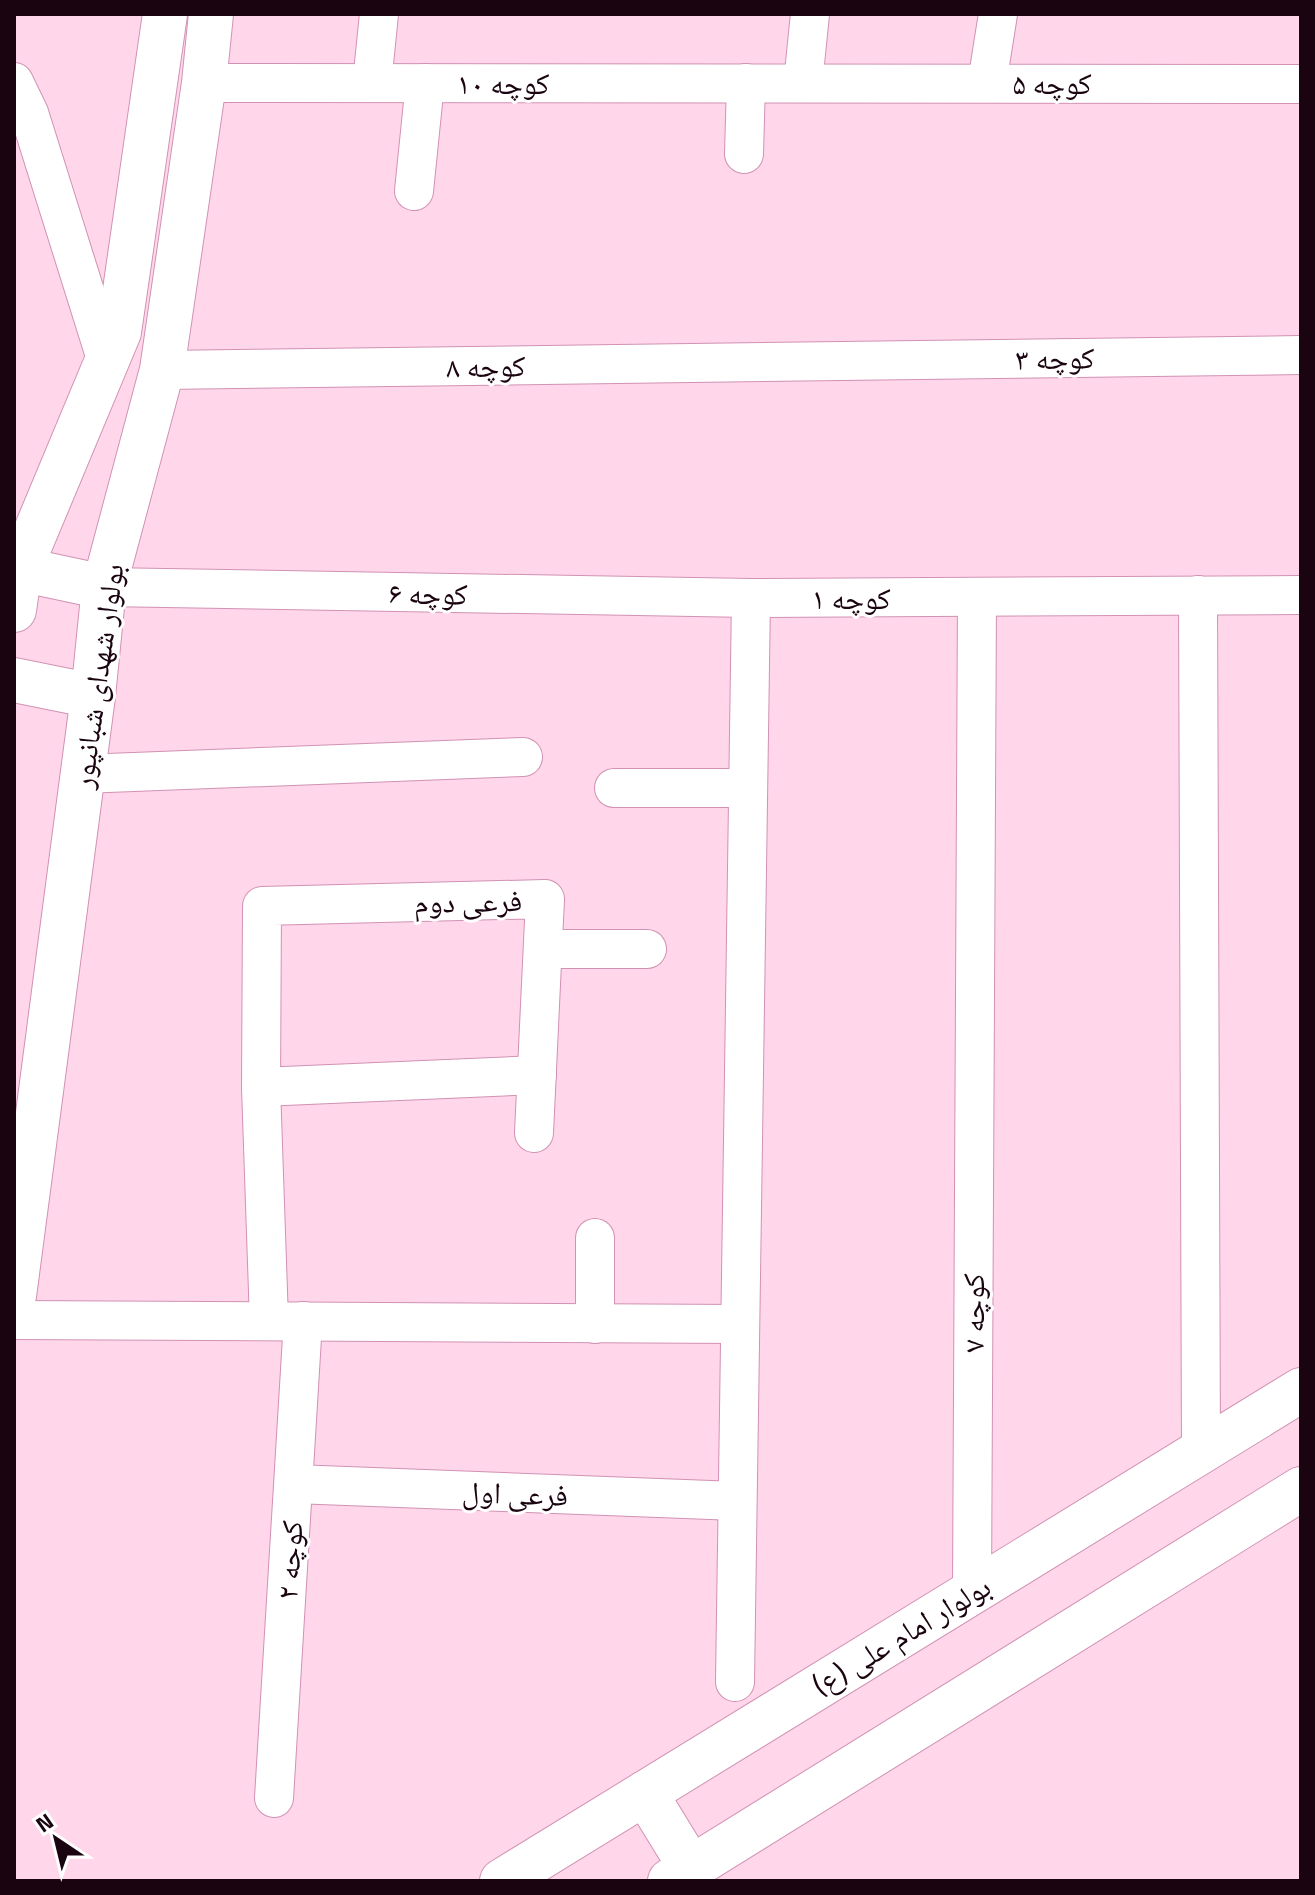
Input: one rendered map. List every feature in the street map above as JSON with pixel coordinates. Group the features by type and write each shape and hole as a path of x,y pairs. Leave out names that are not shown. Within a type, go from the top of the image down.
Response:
{"street":[{"path":"104,587 16,579 119,332 165,14"},
{"name":"بولوار شهدای شبانپور","path":"14,1296 93,696 104,587 162,370 204,83 211,14"},
{"path":"372,83 379,14"},
{"path":"803,83 810,14"},
{"path":"987,83 998,14"},
{"path":"14,82 29,113 107,362"},
{"name":"کوچه ۱۰","path":"204,83 803,83"},
{"path":"414,191 425,83"},
{"path":"744,154 746,83"},
{"name":"کوچه ۵","path":"803,83 1301,84"},
{"name":"کوچه ۳","path":"809,361 1301,355"},
{"name":"کوچه ۸","path":"162,370 809,361"},
{"name":"کوچه ۶","path":"104,587 751,598"},
{"path":"1198,595 1201,1451"},
{"name":"کوچه ۱","path":"751,598 1301,595"},
{"name":"کوچه ۷","path":"972,1592 977,597"},
{"path":"735,1682 751,598"},
{"path":"14,680 93,696"},
{"path":"82,774 523,757"},
{"path":"614,788 748,788"},
{"name":"فرعی دوم","path":"261,1087 262,906 545,899 534,1133"},
{"path":"543,949 647,949"},
{"path":"286,1321 261,1087 537,1075"},
{"path":"595,1238 595,1324"},
{"path":"14,1320 740,1324"},
{"name":"کوچه ۲","path":"274,1798 294,1484 286,1321"},
{"name":"بولوار امام علی (ع)","path":"502,1881 1301,1390"},
{"name":"فرعی اول","path":"294,1484 737,1501"},
{"path":"645,1793 680,1874 1301,1489"}]}
